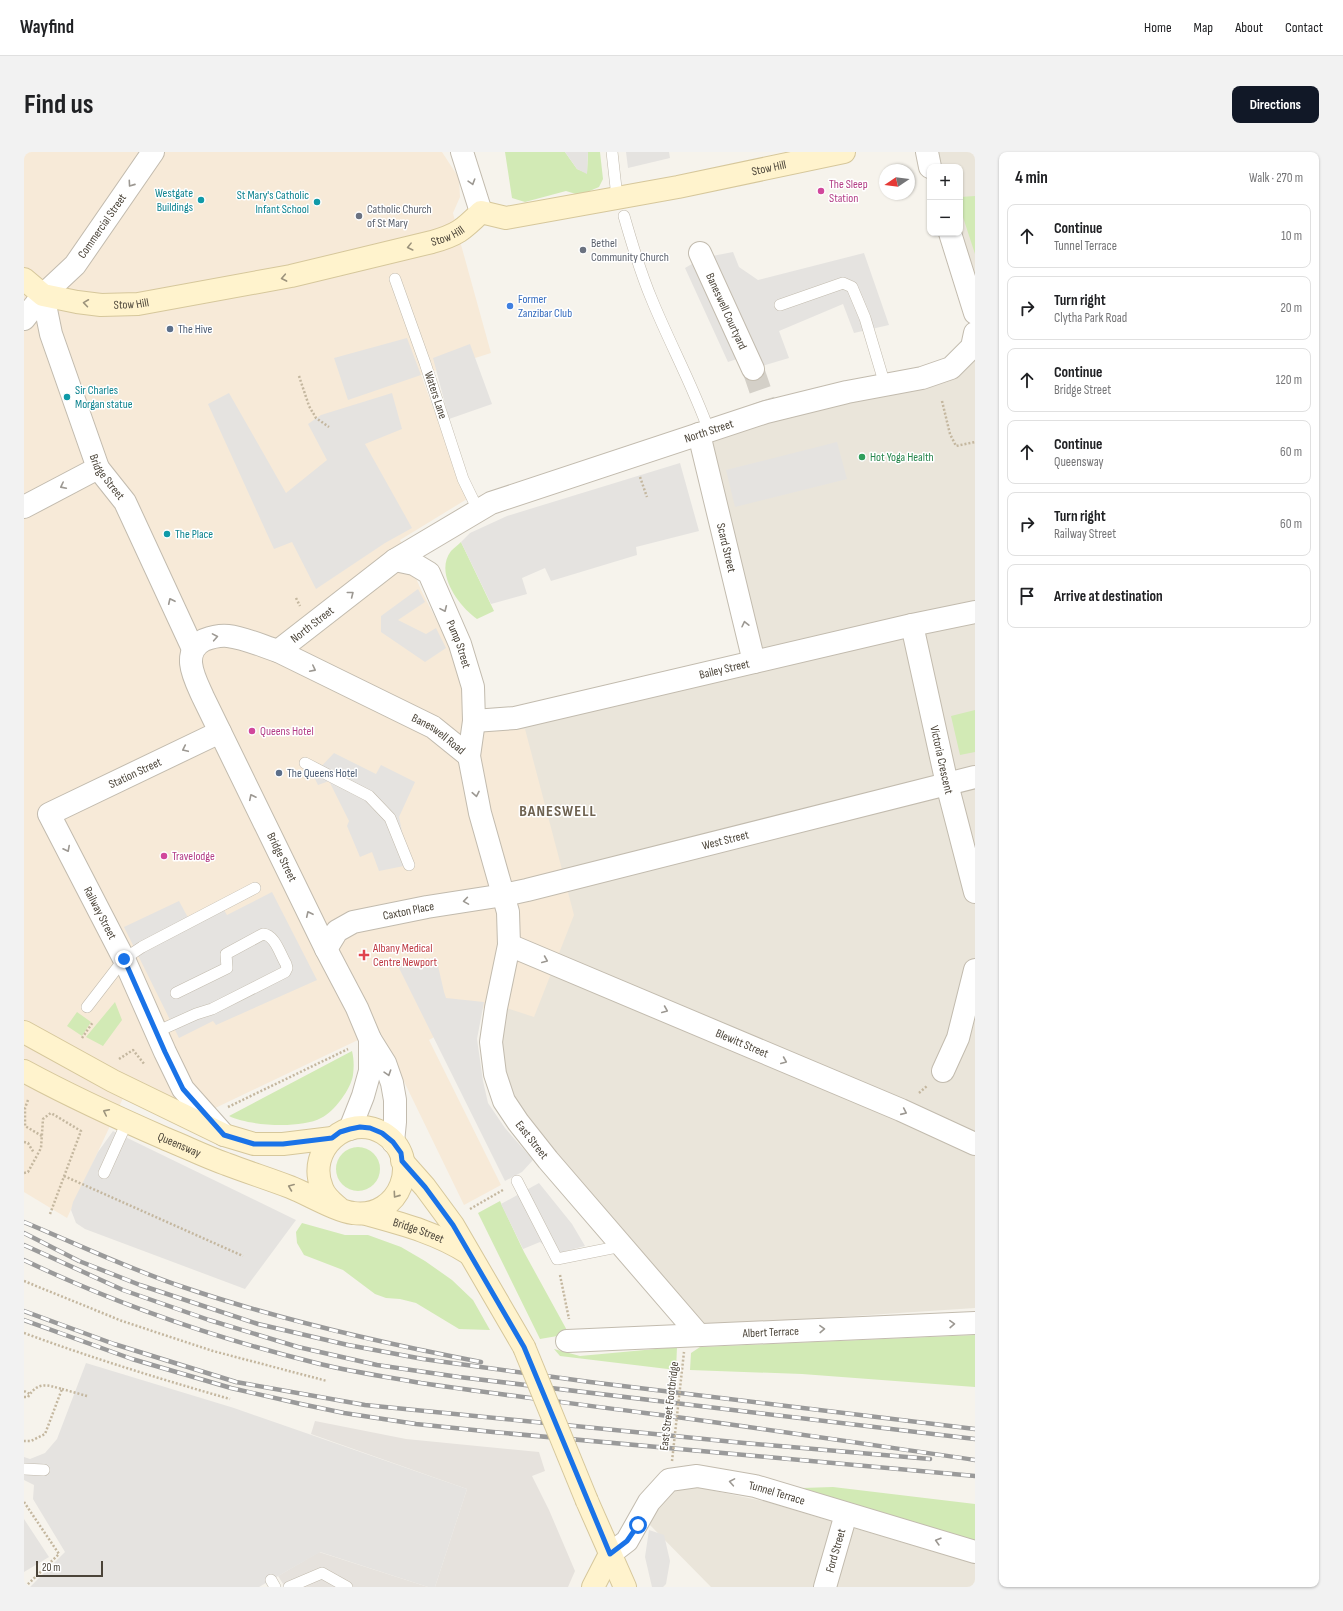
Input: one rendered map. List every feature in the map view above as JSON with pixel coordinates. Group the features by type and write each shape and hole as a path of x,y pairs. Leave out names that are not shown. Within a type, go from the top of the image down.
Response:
{"main road":[{"name":"Stow Hill","path":"44,295 101,305 138,304 207,292 291,276 453,236 470,224 481,212 506,218 621,206 678,187 844,152"},
{"path":"24,279 44,295"},
{"path":"24,1016 53,1035 130,1074 168,1108"},
{"path":"24,1032 113,1081 168,1108 224,1135 254,1144 283,1144 370,1128 382,1133 393,1142 401,1153 404,1166 403,1180 399,1192 390,1203 379,1210 366,1214"},
{"name":"Queensway","path":"24,1071 65,1093 127,1122 226,1164 291,1187 352,1213 366,1214"},
{"name":"Queensway","path":"340,1208 329,1200 322,1188 318,1175 319,1162 323,1149 341,1134"},
{"name":"Bridge Street","path":"402,1161 425,1187 453,1225 524,1347 587,1500 625,1587"},
{"name":"Bridge Street","path":"366,1214 419,1228 453,1243 469,1254"},
{"path":"593,1587 610,1554"}],"street":[{"name":"Commercial Street","path":"24,319 44,295 75,265 153,152"},
{"path":"462,152 481,212"},
{"path":"927,152 929,164"},
{"path":"951,236 975,313"},
{"name":"Baneswell Courtyard","path":"700,253 753,368"},
{"name":"Bridge Street","path":"44,295 51,334 98,468 125,502 193,649 191,657 193,676 326,949 357,1008 362,1042 370,1071 362,1096 341,1134"},
{"name":"North Street","path":"278,651 395,560 491,503 704,432 765,407 922,378 951,368 974,343"},
{"name":"Scard Street","path":"704,432 723,533 754,662"},
{"path":"24,507 98,468"},
{"path":"395,560 414,564 428,573 444,531"},
{"name":"Pump Street","path":"428,573 460,644 473,687 474,721 469,756"},
{"name":"Bailey Street","path":"474,721 515,718 975,612"},
{"name":"Victoria Crescent","path":"912,626 947,784 975,892"},
{"path":"193,649 200,643 210,638 219,636 237,638 278,651"},
{"name":"Baneswell Road","path":"278,651 433,727 469,756 480,814 504,896"},
{"name":"Station Street","path":"49,814 220,732"},
{"name":"West Street","path":"504,896 975,777"},
{"name":"Railway Street","path":"49,814 124,959 183,1089 224,1135"},
{"name":"Caxton Place","path":"326,949 337,931 353,922 419,905 504,896"},
{"name":"East Street","path":"504,896 508,912 509,945 496,1008 491,1042 495,1074 504,1101 518,1122 548,1160 699,1335"},
{"name":"Blewitt Street","path":"509,945 900,1110 975,1144"},
{"path":"943,1071 958,1038 975,970"},
{"name":"Bridge Street","path":"362,1042 385,1064 392,1083 395,1122 393,1142"},
{"name":"Albert Terrace","path":"570,1341 975,1323"},
{"name":"Tunnel Terrace","path":"610,1554 627,1541 649,1502 669,1480 697,1476 755,1486 975,1552"},
{"name":"Ford Street","path":"825,1587 846,1514"}],"lane":[{"path":"612,152 621,206 651,299 700,405 704,432"},
{"name":"Waters Lane","path":"395,279 463,479 478,510"},
{"path":"780,305 843,283 852,287 865,318 885,385"},
{"path":"305,763 369,796 390,818 409,865"},
{"path":"86,1007 124,959 142,947 255,888"},
{"path":"156,1032 196,1014 212,1009 285,972 287,968 272,937 268,934 263,934 226,954 227,968 176,993"},
{"path":"104,1173 127,1122"},
{"path":"517,1181 557,1258 622,1246"},
{"path":"24,1469 44,1470"},
{"path":"289,1587 322,1573 347,1587"}],"path":[{"path":"299,376 316,418 329,427"},
{"path":"942,401 950,434 956,446 975,442"},
{"path":"296,598 300,608"},
{"path":"208,1117 362,1042"},
{"path":"900,1110 943,1071"},
{"path":"24,1098 34,1104"},
{"path":"28,1100 24,1108 25,1126 42,1136"},
{"path":"46,1110 81,1131 50,1214"},
{"path":"24,1173 28,1172 41,1148 43,1118 55,1110"},
{"path":"24,1142 28,1143 34,1153"},
{"path":"64,1176 243,1256"},
{"path":"470,1209 501,1191"},
{"path":"557,1258 570,1341"},
{"path":"24,1281 122,1321 213,1350 327,1381"},
{"path":"24,1333 142,1374 230,1399"},
{"name":"East Street Footbridge","path":"672,1461 684,1352"},
{"path":"24,1397 28,1397 40,1385 50,1385 87,1396"},
{"path":"24,1441 31,1441 45,1434 62,1389"},
{"path":"24,1391 30,1394"},
{"path":"24,1502 58,1554 25,1587"}],"shaded area":[{"path":"24,152 442,152 459,178 460,197 453,213 491,353 421,375 467,499 400,540 421,590 454,654 466,690 462,731 525,729 574,915 534,1017 488,1002 482,1010 429,1040 501,1185 464,1205 379,1030 209,1111 131,1081 67,1218 24,1192"},
{"path":"565,152 588,152 587,174 577,169"},
{"path":"626,152 669,152 670,158 628,168"},
{"path":"927,152 975,152 975,313 961,236 963,236 963,164 929,164"},
{"path":"733,252 739,267 758,280 864,253 889,325 854,333 843,304 779,331 789,358 745,371 740,358 728,362 685,268 702,258"},
{"path":"975,333 975,1308 699,1326 504,1101 474,721 754,662 699,434 922,378"},
{"path":"407,338 421,375 348,400 334,358"},
{"path":"470,344 492,404 449,419 433,358"},
{"path":"229,393 286,493 327,460 308,424 321,415 392,393 402,429 365,444 412,528 385,543 316,589 292,542 274,549 208,404"},
{"path":"837,442 847,479 735,507 726,470"},
{"path":"680,463 699,531 636,547 637,555 551,581 545,568 522,578 527,594 491,604 461,542 470,533 507,516"},
{"path":"418,589 425,602 398,620 426,634 436,628 446,648 425,662 381,632 381,616"},
{"path":"334,753 376,774 381,765 415,782 399,817 409,865 379,871 372,852 360,857 347,826 349,821 329,781 318,785 313,775"},
{"path":"272,892 317,980 216,1025 213,1021 179,1038 124,927 179,901 192,925 224,910 227,915"},
{"path":"436,957 446,998 484,1002 477,1039 483,1081 488,1103 505,1128 533,1160 522,1172 505,1181 398,966"},
{"path":"113,1131 296,1220 245,1289 85,1229 76,1223 71,1210 73,1202 98,1152"},
{"path":"539,1183 572,1224 585,1246 555,1254 540,1242 523,1249 501,1204"},
{"path":"86,1363 234,1408 467,1489 435,1587 428,1587 320,1552 259,1587 30,1587 65,1552 33,1499 34,1485 24,1480 24,1457 30,1459 45,1453 57,1439"},
{"path":"315,1421 406,1439 539,1452 545,1471 532,1476 549,1510 575,1571 568,1587 435,1587 467,1489 311,1434"},
{"path":"686,1485 763,1501 975,1564 975,1587 711,1587 647,1522 669,1490"},
{"path":"24,1519 49,1557 24,1572"},
{"path":"649,1530 664,1535 670,1561 666,1584 663,1587 652,1587 645,1557"},
{"path":"319,1552 428,1587 285,1587 278,1576"}],"green space":[{"path":"505,152 565,152 577,169 587,173 588,152 600,152 603,179 599,187 585,193 576,194 566,191 525,202 512,198"},
{"path":"975,196 975,254 963,217 963,197"},
{"path":"461,542 494,611 477,619 456,598 447,579 445,569 446,560 451,551"},
{"path":"975,710 975,752 960,755 951,716"},
{"path":"115,1002 122,1020 103,1046 86,1037"},
{"path":"77,1012 91,1022 82,1036 67,1026"},
{"path":"352,1051 352,1081 341,1100 331,1111 321,1118 301,1124 275,1125 249,1122 229,1116"},
{"path":"358,1147 370,1151 376,1157 380,1169 376,1181 370,1187 358,1191 346,1187 340,1181 336,1169 340,1157 346,1151"},
{"path":"500,1201 524,1252 569,1334 540,1339 478,1213"},
{"path":"302,1223 345,1235 368,1235 401,1247 425,1261 452,1280 473,1300 490,1330 459,1329 416,1303 400,1299 386,1298 375,1294 343,1270 304,1255 297,1243 296,1232"},
{"path":"975,1335 975,1387 802,1374 690,1370 691,1353 700,1347"},
{"path":"677,1347 676,1370 560,1356 554,1349 580,1356"},
{"path":"833,1487 975,1504 975,1542 802,1488"}],"tunnel":[{"path":"753,369 764,401"}],"railway":[{"path":"24,1222 143,1272 220,1299 331,1330 481,1362"},
{"path":"24,1233 79,1261 140,1285 258,1324 348,1345 423,1359 590,1382 975,1429"},
{"path":"24,1245 123,1290 209,1320 298,1347 377,1365 459,1377 975,1439"},
{"path":"24,1260 96,1292 169,1320 244,1344 345,1370 421,1383 728,1424 975,1460"},
{"path":"24,1311 114,1344 236,1382 365,1405 744,1443 930,1459"},
{"path":"24,1320 132,1359 231,1388 344,1413 416,1424 493,1432 975,1476"}],"place":[{"name":"The Sleep Station","path":"821,191"},
{"name":"Westgate Buildings","path":"201,200"},
{"name":"St Mary's Catholic Infant School","path":"317,202"},
{"name":"Catholic Church of St Mary","path":"359,216"},
{"name":"Bethel Community Church","path":"583,250"},
{"name":"Former Zanzibar Club","path":"510,306"},
{"name":"The Hive","path":"170,329"},
{"name":"Sir Charles Morgan statue","path":"67,397"},
{"name":"Hot Yoga Health","path":"862,457"},
{"name":"The Place","path":"167,534"},
{"name":"Queens Hotel","path":"252,731"},
{"name":"The Queens Hotel","path":"279,773"},
{"name":"Travelodge","path":"164,856"},
{"name":"Albany Medical Centre Newport","path":"364,955"}],"district":[{"name":"BANESWELL","path":"558,810"}],"route":[{"path":"124,959 183,1089 224,1135 254,1144 283,1144 332,1138 340,1132 360,1127 370,1128 382,1133 393,1142 401,1153 402,1161 425,1187 453,1225 524,1347 610,1554 627,1541 638,1525"}]}
